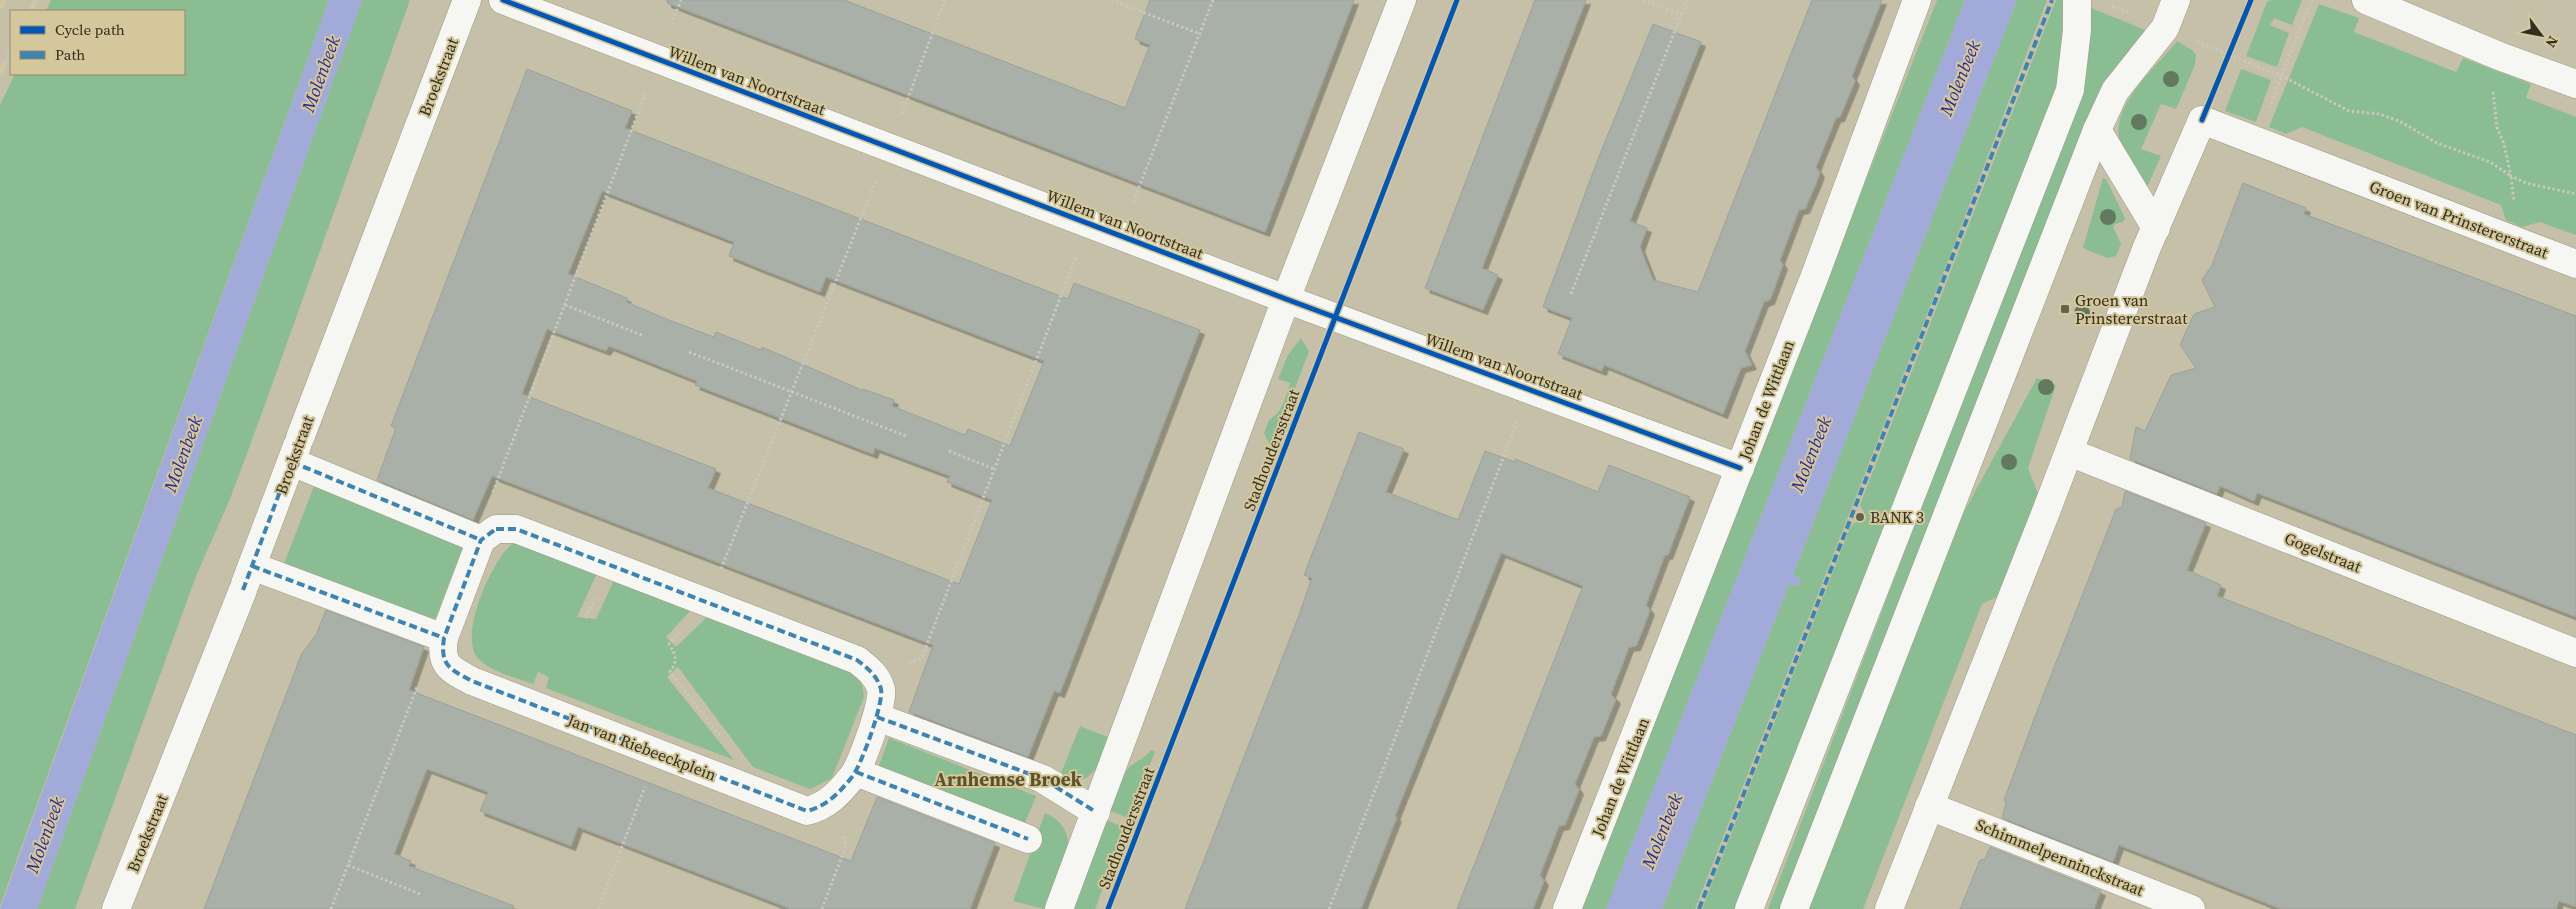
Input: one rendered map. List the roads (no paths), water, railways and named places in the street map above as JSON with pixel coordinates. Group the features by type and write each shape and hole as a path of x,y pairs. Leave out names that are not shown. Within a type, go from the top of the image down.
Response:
{"street":[{"name":"Broekstraat","path":"116,909 248,578 467,0"},
{"name":"Willem van Noortstraat","path":"503,0 1286,300 1740,468"},
{"name":"Stadhoudersstraat","path":"1059,909 1286,300 1402,0"},
{"name":"Johan de Wittlaan","path":"1567,909 1817,269 1917,0"},
{"path":"1749,909 2070,90 2077,30 2077,0"},
{"path":"1794,909 2097,130 2115,90 2165,28 2176,0"},
{"path":"2366,0 2499,56 2576,84"},
{"name":"Groen van Prinstererstraat","path":"2156,228 2202,120 2576,264"},
{"path":"1889,909 2156,228 2097,130"},
{"path":"296,450 489,534 445,649"},
{"name":"Gogelstraat","path":"2069,452 2576,653"},
{"name":"Jan van Riebeeckplein","path":"248,578 445,649 452,670 472,681 807,811 822,807 856,772 877,717 881,690 872,672 857,660 516,529 489,534"},
{"path":"877,717 1043,779 1096,812"},
{"path":"856,772 1028,839"},
{"name":"Schimmelpenninckstraat","path":"1929,806 2191,909"}],"water":[{"name":"Molenbeek","path":"329,0 362,0 37,909 0,909"},
{"name":"Molenbeek","path":"1965,0 2017,0 1793,575 1801,580 1799,586 1789,584 1662,909 1606,909"}],"railway":[{"path":"0,8 4,0"},
{"path":"31,10 36,0"},
{"path":"0,73 10,52"}],"place":[{"name":"Groen van Prinstererstraat","path":"2065,309"},
{"name":"BANK 3","path":"1860,517"}],"district":[{"name":"Arnhemse Broek","path":"1008,779"}]}
